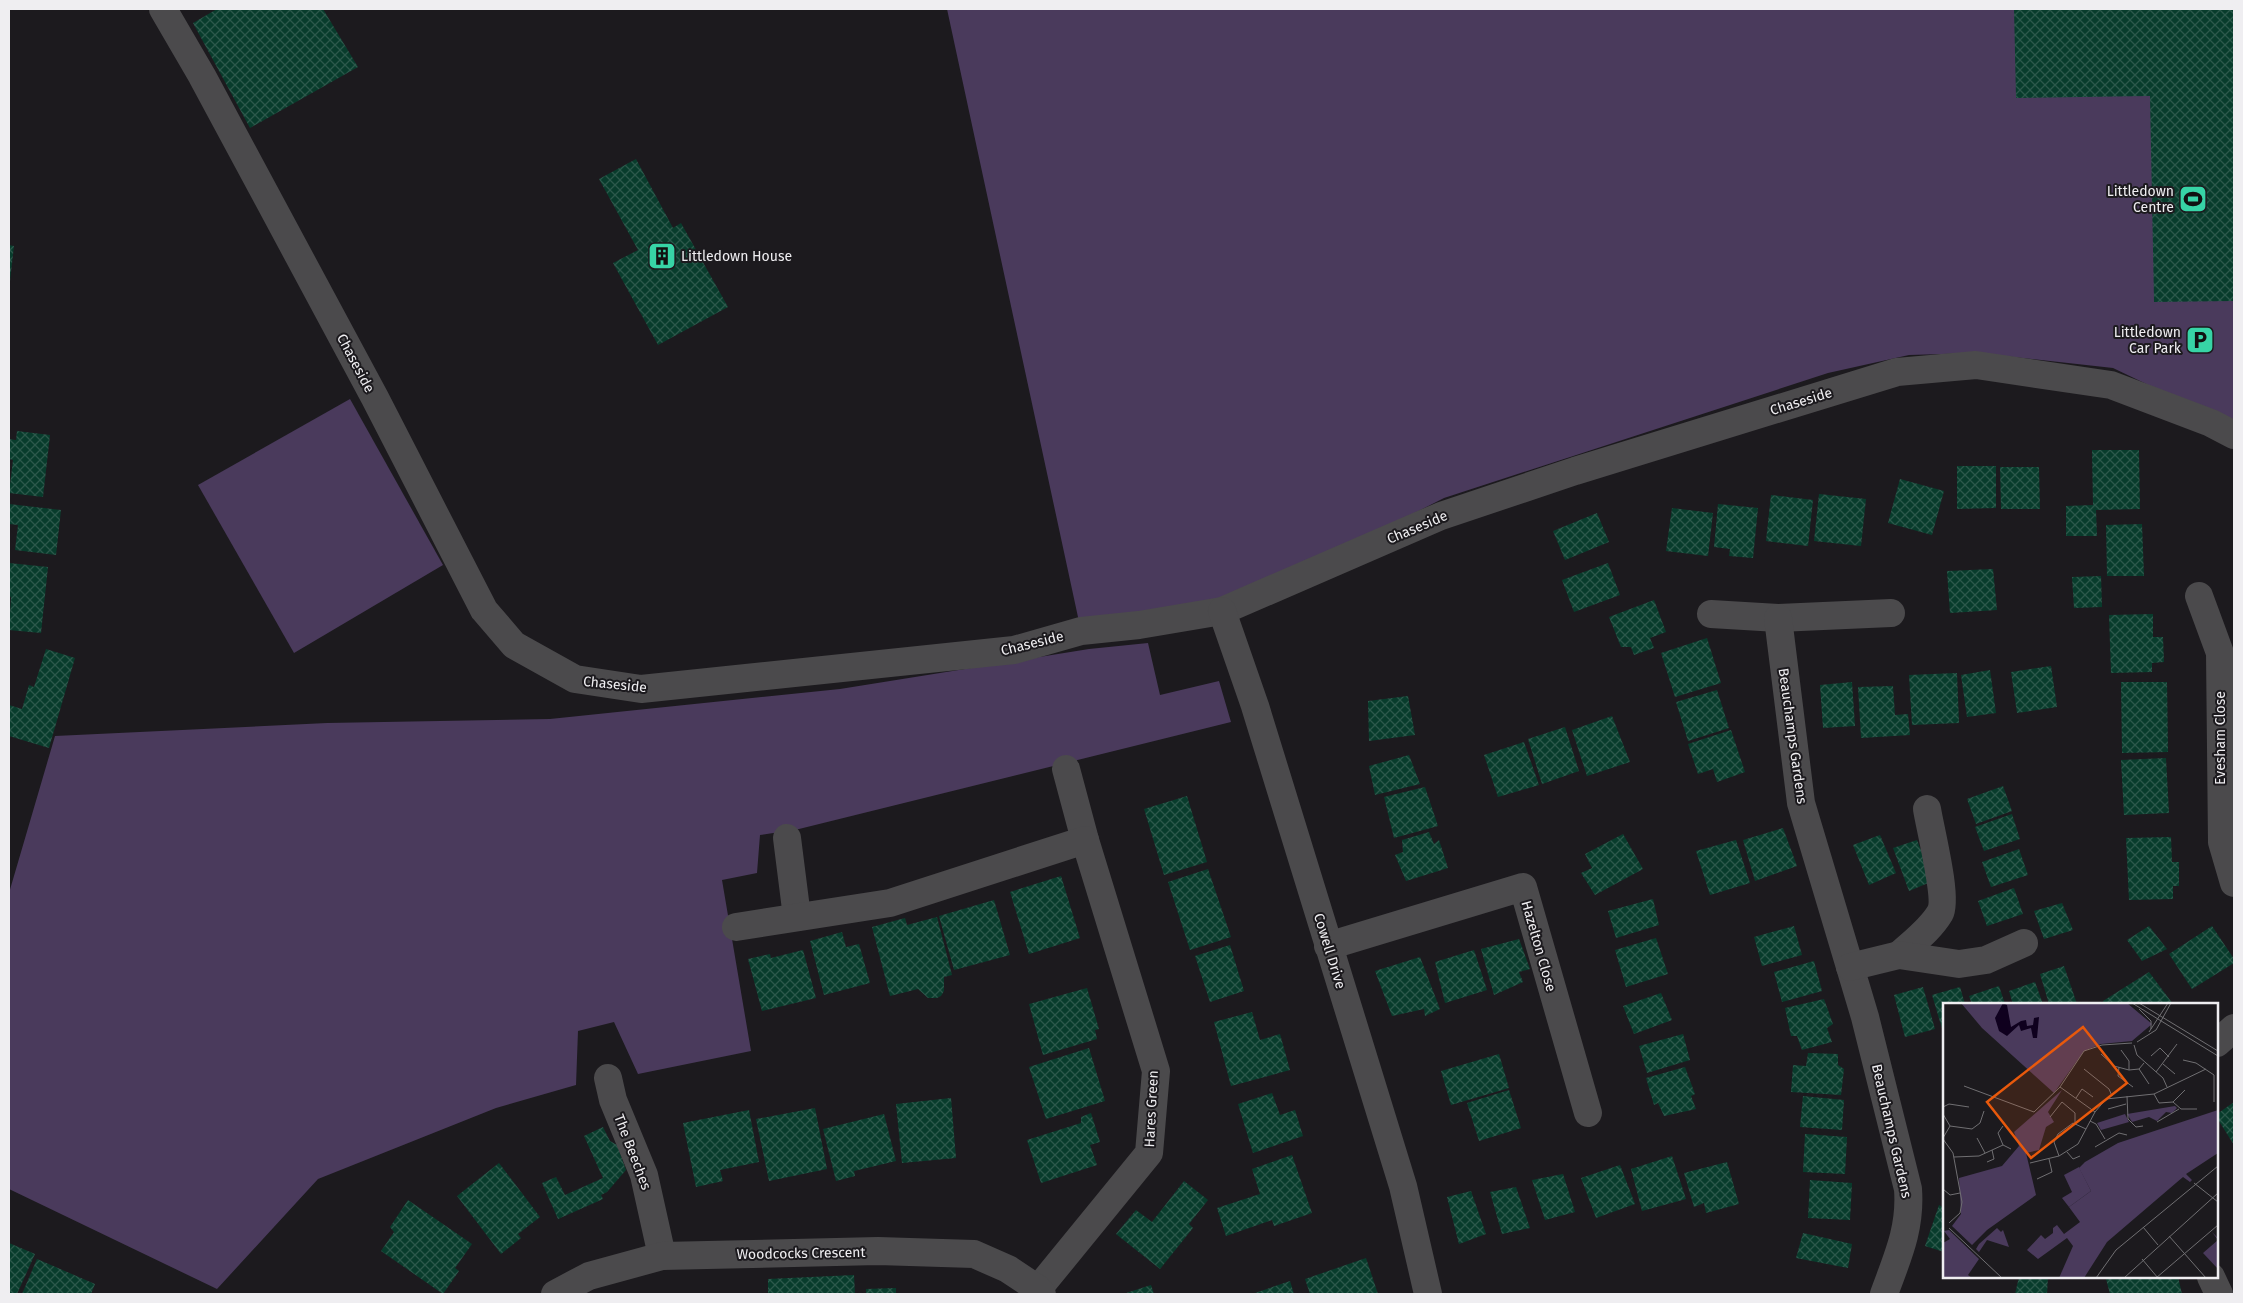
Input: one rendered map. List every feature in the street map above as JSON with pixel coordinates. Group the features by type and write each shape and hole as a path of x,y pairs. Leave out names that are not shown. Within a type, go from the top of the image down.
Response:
{"street":[{"name":"Chaseside","path":"162,9 206,84 375,398 484,610 514,645 575,679 641,689 1014,650 1081,631 1138,625 1222,611 1441,516 1575,471 1897,372 1976,365 2112,385 2211,423 2234,435"},
{"name":"Evesham Close","path":"2199,596 2220,652 2222,842 2234,883"},
{"name":"Cowell Drive","path":"1222,611 1256,706 1403,1186 1428,1294"},
{"path":"1711,614 1778,618 1891,613"},
{"name":"Beauchamps Gardens","path":"1778,618 1801,803 1868,1027 1908,1189 1909,1204 1904,1240 1884,1294"},
{"name":"Hares Green","path":"1040,1292 1149,1153 1156,1071 1085,840 1066,769"},
{"path":"1899,955 1926,931 1941,911 1942,887 1927,809"},
{"path":"787,838 797,917"},
{"path":"736,926 890,903 1085,840"},
{"name":"Hazelton Close","path":"1328,946 1522,887 1588,1113"},
{"path":"1850,967 1899,955 1959,964 1986,960 2024,943"},
{"path":"2218,1042 2234,1028"},
{"name":"The Beeches","path":"608,1078 613,1100 644,1175 662,1256"},
{"name":"Woodcocks Crescent","path":"555,1294 589,1276 662,1256 878,1252 974,1254 1008,1268 1040,1292"},
{"path":"2211,1278 2219,1294"}],"shaded area":[{"name":"Littledown Centre","path":"947,9 2234,9 2234,426 2113,368 1977,353 1909,355 1828,373 1444,498 1222,611 1081,631"},
{"path":"350,399 443,565 294,653 198,485"},
{"path":"1148,643 1160,695 1219,681 1231,722 799,829 760,835 757,873 722,880 751,1051 638,1074 614,1022 578,1031 576,1085 496,1108 318,1179 217,1289 9,1189 9,893 55,736 327,723 550,719 840,689 1089,649"}],"building":[{"path":"217,9 323,9 358,67 250,128 193,23"},
{"name":"Littledown Centre","path":"2014,9 2234,9 2234,301 2154,302 2150,96 2016,98"},
{"name":"Littledown House","path":"636,159 673,228 681,223 728,307 658,345 613,263 638,250 599,179"},
{"path":"9,245 14,246 10,281 9,281"},
{"path":"17,431 50,435 43,497 9,493 13,460 9,459 9,439 16,440"},
{"path":"2092,450 2139,450 2140,509 2096,510 2097,536 2066,536 2066,506 2093,505"},
{"path":"1957,466 1996,466 1996,508 1957,509"},
{"path":"2000,467 2039,467 2040,509 2001,509"},
{"path":"1900,479 1944,491 1932,535 1888,523"},
{"path":"1819,494 1866,499 1861,546 1814,541"},
{"path":"1771,495 1813,500 1808,546 1766,541"},
{"path":"9,504 61,510 56,555 15,550 18,525 9,524"},
{"path":"1718,504 1758,508 1753,558 1729,556 1730,549 1714,547"},
{"path":"1672,508 1713,513 1708,556 1666,551"},
{"path":"1597,513 1609,542 1565,560 1553,531"},
{"path":"2142,524 2144,576 2107,576 2106,525"},
{"path":"9,563 48,567 41,633 9,630 11,597 9,596"},
{"path":"1608,563 1620,595 1574,612 1562,580"},
{"path":"1993,569 1997,610 1950,613 1947,571"},
{"path":"2101,576 2102,607 2074,608 2072,577"},
{"path":"1654,600 1666,632 1650,638 1654,648 1634,655 1631,647 1621,647 1609,617"},
{"path":"2153,614 2153,637 2163,637 2164,662 2152,663 2152,672 2111,673 2109,615"},
{"path":"1707,638 1721,683 1675,697 1661,653"},
{"path":"46,649 75,658 49,748 9,736 9,705 22,709 29,685 34,687"},
{"path":"2051,666 2057,707 2017,713 2011,672"},
{"path":"1990,670 1996,713 1967,717 1961,675"},
{"path":"1957,673 1959,723 1912,725 1909,675"},
{"path":"1852,682 1855,726 1823,728 1820,685"},
{"path":"2121,682 2167,682 2168,752 2122,753"},
{"path":"1893,686 1895,715 1908,714 1910,735 1861,738 1858,687"},
{"path":"1717,690 1729,728 1688,741 1676,702"},
{"path":"1408,696 1415,735 1369,741 1368,701"},
{"path":"1612,716 1630,762 1587,776 1572,730"},
{"path":"1565,727 1579,771 1542,784 1528,739"},
{"path":"1731,730 1745,772 1717,782 1713,769 1698,774 1688,744"},
{"path":"1524,742 1539,785 1498,797 1484,755"},
{"path":"1409,755 1420,784 1375,795 1369,766"},
{"path":"2166,758 2169,813 2124,815 2121,760"},
{"path":"2003,786 2012,811 1976,824 1967,799"},
{"path":"1425,787 1438,826 1394,838 1384,797"},
{"path":"1187,796 1207,862 1164,875 1144,809"},
{"path":"2012,814 2020,839 1984,851 1975,827"},
{"path":"1783,828 1797,866 1755,881 1743,840"},
{"path":"1429,832 1434,844 1439,840 1448,868 1406,881 1395,855 1403,852 1402,840"},
{"path":"1623,834 1643,869 1595,895 1581,873 1592,868 1585,854"},
{"path":"1880,835 1896,873 1869,885 1853,845"},
{"path":"2171,837 2172,862 2179,862 2179,886 2173,886 2173,899 2129,900 2126,838"},
{"path":"1736,840 1750,883 1710,895 1696,851"},
{"path":"1917,840 1933,881 1909,891 1893,848"},
{"path":"2019,849 2028,875 1991,887 1982,862"},
{"path":"1208,869 1231,937 1190,950 1168,882"},
{"path":"1061,876 1080,938 1029,954 1010,892"},
{"path":"2014,888 2023,914 1987,926 1978,901"},
{"path":"1653,899 1659,925 1616,938 1608,911"},
{"path":"994,900 1010,955 954,970 939,916"},
{"path":"2062,903 2073,930 2044,939 2034,911"},
{"path":"937,917 952,975 944,977 944,991 937,998 928,998 918,989 890,996 872,927 905,918 907,925"},
{"path":"1794,926 1802,955 1762,966 1754,937"},
{"path":"2149,926 2167,949 2142,961 2127,940"},
{"path":"2212,926 2234,959 2234,963 2192,989 2169,954"},
{"path":"842,932 846,947 859,944 870,983 824,995 810,941"},
{"path":"1656,938 1668,974 1626,987 1615,950"},
{"path":"1519,939 1530,969 1519,972 1523,982 1494,995 1481,949"},
{"path":"1230,945 1244,991 1210,1002 1195,956"},
{"path":"803,950 816,998 762,1011 748,959 770,954 771,958"},
{"path":"1474,950 1487,990 1445,1003 1435,962"},
{"path":"1420,957 1440,1009 1425,1016 1424,1009 1392,1016 1375,971"},
{"path":"1814,961 1822,991 1782,1002 1774,972"},
{"path":"2064,966 2077,1003 2049,1003 2040,974"},
{"path":"2149,972 2172,1003 2104,1003 2103,1001"},
{"path":"2035,982 2043,1003 2013,1003 2009,991"},
{"path":"1999,986 2005,1003 1972,1003 1969,996"},
{"path":"1923,987 1935,1029 1905,1037 1894,995"},
{"path":"1960,987 1965,1003 1943,1003 1943,1032 1932,995"},
{"path":"1087,988 1099,1029 1095,1030 1097,1039 1043,1055 1029,1004"},
{"path":"1661,993 1672,1020 1634,1034 1623,1006"},
{"path":"1824,999 1833,1024 1827,1028 1832,1042 1802,1050 1797,1036 1791,1036 1785,1008"},
{"path":"1252,1012 1260,1040 1280,1034 1290,1070 1231,1086 1214,1022"},
{"path":"1683,1034 1690,1060 1647,1073 1639,1046"},
{"path":"1089,1048 1105,1101 1046,1119 1029,1067"},
{"path":"1808,1053 1838,1054 1838,1065 1844,1069 1841,1095 1791,1092 1793,1065 1806,1066"},
{"path":"1499,1054 1509,1088 1451,1105 1441,1071"},
{"path":"1685,1067 1695,1094 1691,1096 1696,1109 1664,1116 1658,1103 1654,1105 1646,1078"},
{"path":"1509,1090 1521,1128 1479,1141 1467,1103"},
{"path":"1272,1093 1280,1115 1295,1110 1303,1136 1253,1153 1238,1104"},
{"path":"1803,1096 1844,1100 1842,1130 1800,1127"},
{"path":"951,1098 956,1158 902,1163 896,1104"},
{"path":"2234,1102 2234,1145 2218,1120 2218,1113"},
{"path":"815,1108 827,1169 769,1181 756,1119"},
{"path":"749,1110 759,1162 720,1170 723,1181 696,1187 683,1123"},
{"path":"1091,1113 1100,1142 1090,1145 1097,1165 1041,1183 1027,1140 1081,1123 1081,1117"},
{"path":"884,1114 896,1161 854,1171 855,1176 836,1181 823,1129"},
{"path":"603,1127 610,1141 617,1145 626,1170 607,1192 601,1195 603,1199 558,1219 542,1183 556,1177 565,1195 603,1178 584,1136"},
{"path":"1805,1134 1847,1137 1845,1174 1803,1172"},
{"path":"1292,1155 1312,1213 1274,1226 1272,1220 1226,1236 1217,1208 1260,1194 1252,1169"},
{"path":"1672,1156 1686,1199 1642,1211 1631,1169"},
{"path":"1727,1162 1739,1204 1706,1213 1704,1203 1694,1207 1684,1173"},
{"path":"499,1163 540,1217 518,1234 521,1238 501,1254 457,1196"},
{"path":"1620,1165 1635,1204 1596,1218 1581,1178"},
{"path":"1563,1174 1575,1212 1545,1220 1532,1180"},
{"path":"1810,1180 1852,1183 1850,1220 1808,1218"},
{"path":"1184,1181 1208,1200 1189,1224 1193,1228 1160,1269 1116,1234 1136,1210 1152,1222"},
{"path":"1516,1187 1530,1228 1502,1234 1490,1192"},
{"path":"1471,1191 1486,1234 1459,1244 1447,1197"},
{"path":"408,1200 472,1244 455,1268 459,1271 443,1294 381,1251 394,1232 390,1227"},
{"path":"1939,1205 1943,1207 1943,1252 1925,1246"},
{"path":"1803,1233 1852,1244 1848,1268 1796,1258"},
{"path":"9,1243 35,1254 17,1294 9,1294"},
{"path":"1366,1258 1378,1294 1310,1294 1305,1279"},
{"path":"37,1259 95,1284 91,1294 22,1294"},
{"path":"854,1275 855,1294 768,1294 768,1279"},
{"path":"2019,1278 2048,1278 2047,1294 2015,1294"},
{"path":"2178,1278 2182,1294 2110,1294 2106,1279"},
{"path":"1290,1281 1294,1294 1252,1294"},
{"path":"1151,1285 1154,1294 1123,1294"},
{"path":"896,1288 896,1294 866,1294 866,1289"}],"place":[{"name":"Littledown Centre","path":"2193,199"},
{"name":"Littledown House","path":"662,256"},
{"name":"Littledown Car Park","path":"2200,340"}]}
